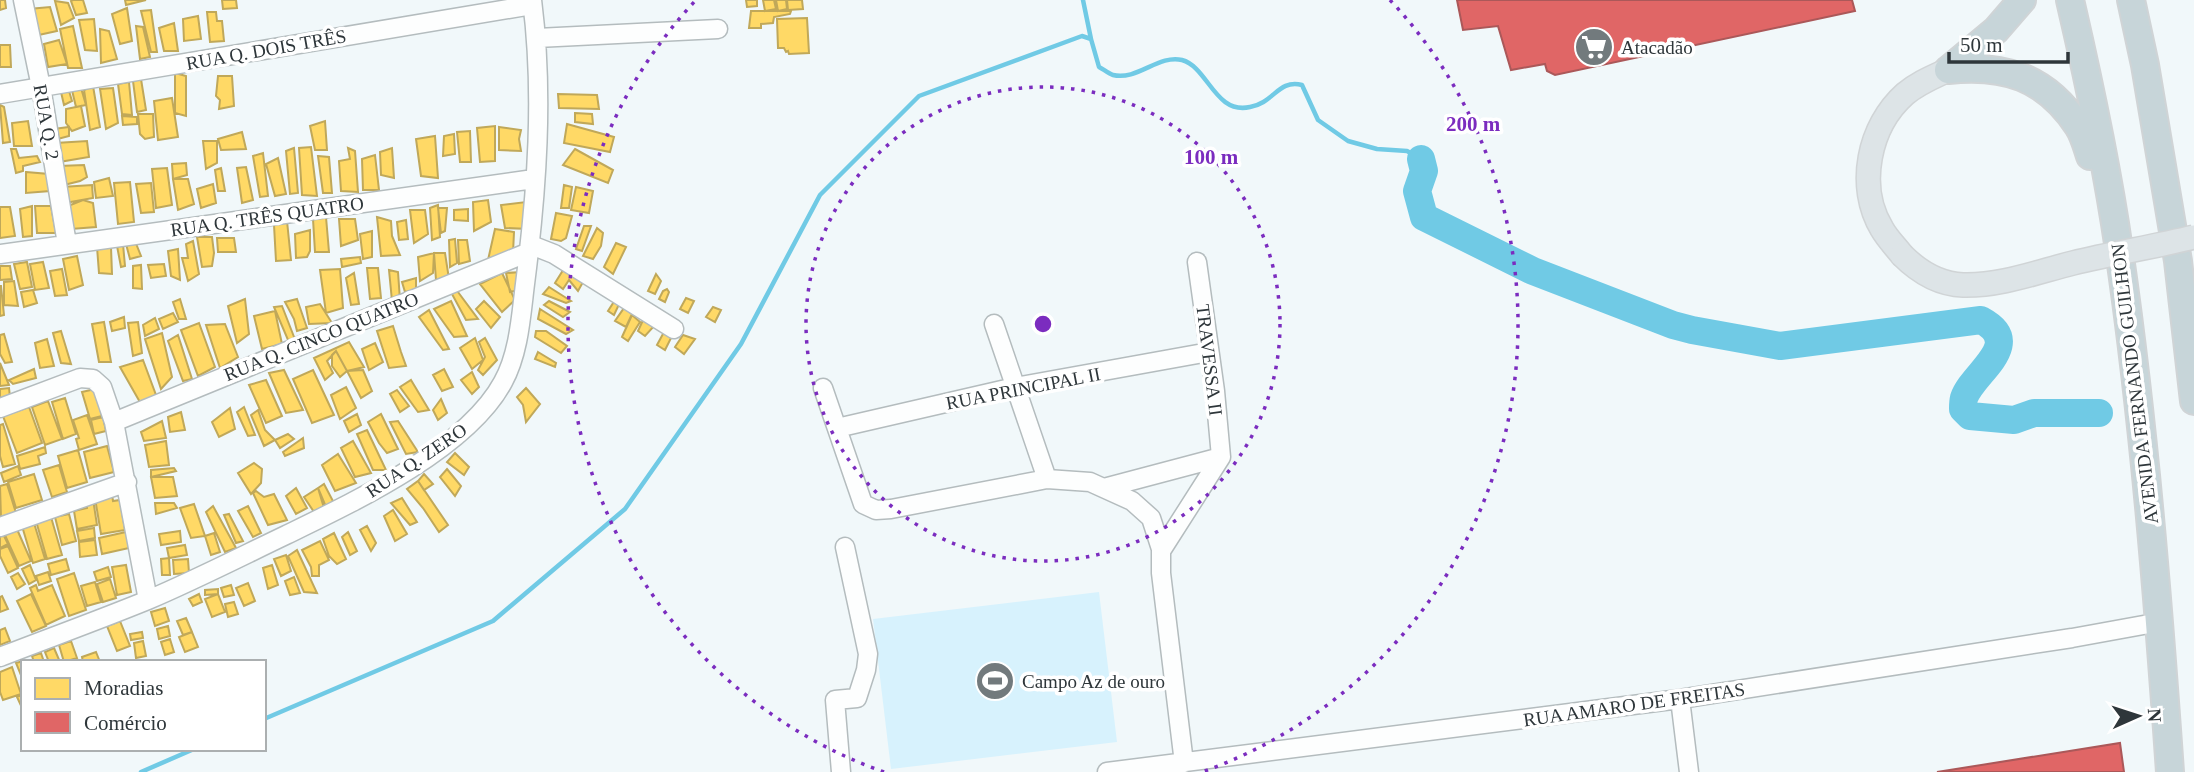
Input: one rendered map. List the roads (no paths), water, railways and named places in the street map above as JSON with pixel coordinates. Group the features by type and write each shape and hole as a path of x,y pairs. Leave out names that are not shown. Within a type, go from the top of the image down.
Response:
{"highway":[{"path":"1948,70 1996,30 2022,0"},
{"name":"AVENIDA FERNANDO GUILHON","path":"2070,0 2118,248 2140,417 2160,622 2170,772"},
{"path":"2131,0 2184,236 2181,281 2194,401"},
{"path":"1948,70 1980,67 1996,69 2027,79 2047,93 2080,128 2112,213"}],"main road":[{"path":"1948,70 1918,85 1900,100 1884,119 1872,149 1870,198 1881,229 1914,267 1932,278 1962,285 1988,283 2039,273 2184,236"}],"street":[{"name":"RUA Q. 2","path":"23,0 41,87 67,244"},
{"name":"RUA Q. DOIS TRÊS","path":"0,94 532,2"},
{"name":"RUA Q. ZERO","path":"0,657 148,600 355,501 444,445 478,417 504,380 511,362 519,330 530,249 539,104 537,38 532,2"},
{"path":"537,38 718,29"},
{"name":"RUA Q. TRÊS QUATRO","path":"0,254 534,179"},
{"path":"530,249 554,254 674,329"},
{"name":"RUA Q. CINCO QUATRO","path":"114,422 530,249"},
{"name":"TRAVESSA II","path":"1197,262 1221,457"},
{"path":"994,324 1047,479"},
{"name":"RUA PRINCIPAL II","path":"836,428 1016,387 1209,352"},
{"path":"0,408 80,378 93,379 102,387 114,422 127,482 148,600"},
{"path":"823,388 863,504 876,510 1047,479 1090,482 1132,501 1151,517 1161,551 1161,573 1184,763"},
{"path":"1104,488 1221,457"},
{"path":"1161,551 1221,457"},
{"path":"0,527 127,482"},
{"path":"841,772 835,700 857,698 868,654 845,547"},
{"name":"RUA AMARO DE FREITAS","path":"1114,772 1184,763 1244,764 1680,699 2160,622"},
{"path":"1680,699 1689,772"}],"waterway":[{"path":"1083,0 1091,39"},
{"path":"266,718 493,621 625,509 741,344 820,195 919,96 1082,36 1091,39 1099,67 1111,74 1122,76 1165,61 1182,60 1199,71 1228,104 1238,108 1258,105 1287,85 1302,85 1318,120 1348,141 1377,149 1407,151 1421,159"},
{"path":"1421,159 1424,171 1417,191 1424,217 1533,271 1673,325 1780,346 1981,320 1994,329 1999,339 1998,348 1964,398 1963,409 1970,416 2014,420 2034,413 2099,413"},
{"path":"141,772 189,751"}],"place":[{"name":"Atacadão","path":"1594,47"},
{"name":"Campo Az de ouro","path":"995,681"}]}
